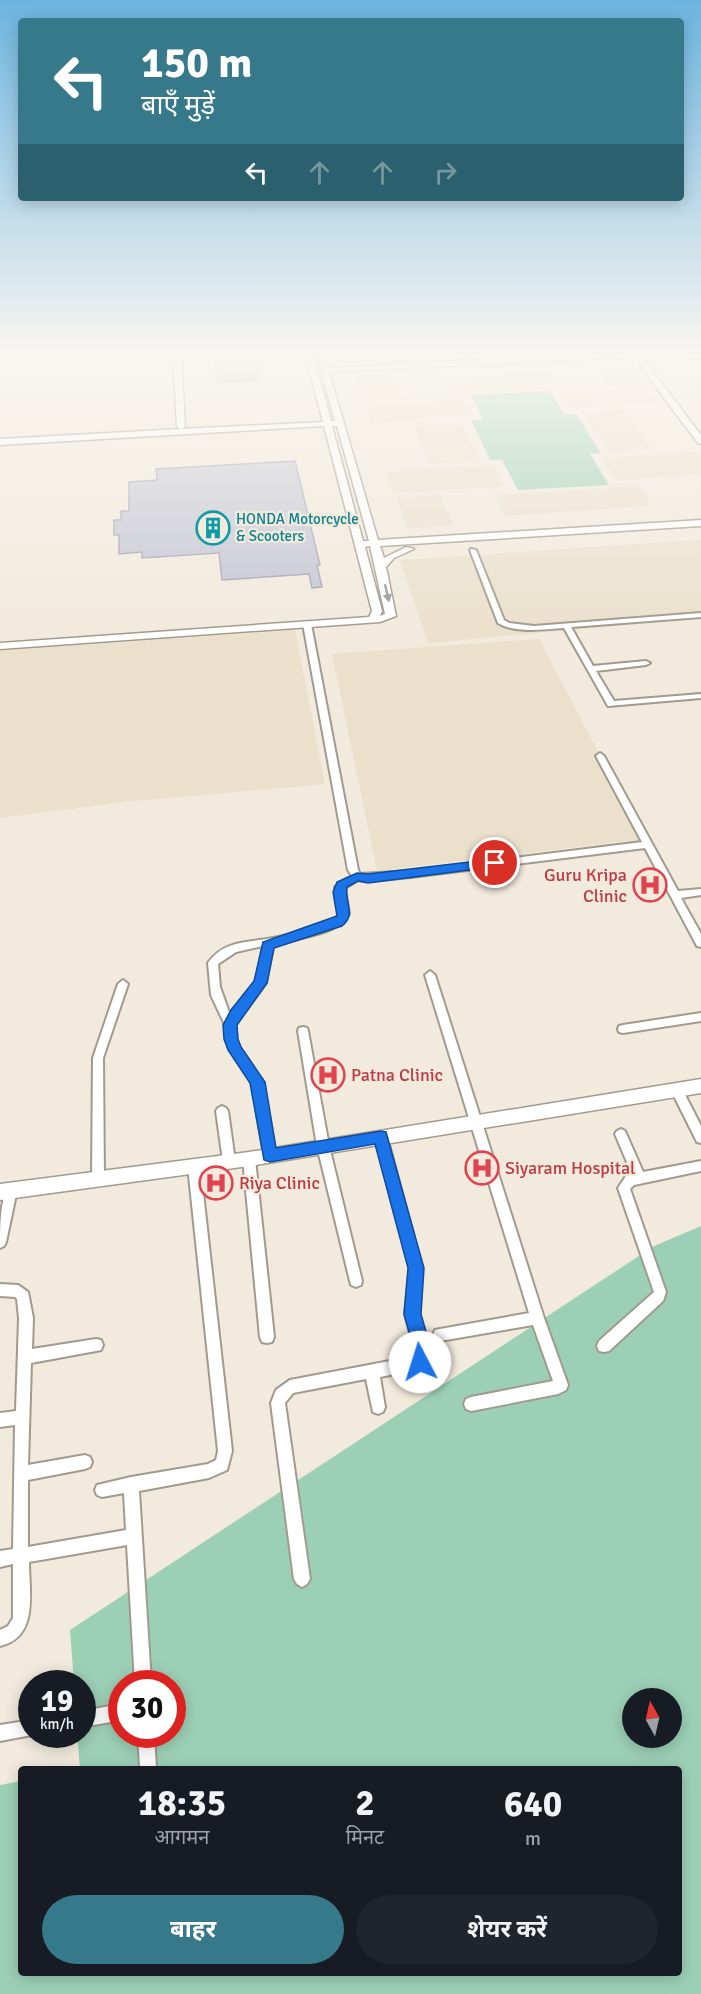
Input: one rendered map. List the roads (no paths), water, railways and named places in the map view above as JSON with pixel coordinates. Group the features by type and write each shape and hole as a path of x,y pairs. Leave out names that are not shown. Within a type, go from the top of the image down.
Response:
{"street":[{"path":"334,446 377,611 373,620"},
{"path":"0,646 388,618 392,614 381,566 347,446"},
{"path":"468,544 701,523"},
{"path":"370,526 379,533 409,545"},
{"path":"362,548 701,530"},
{"path":"468,544 501,621 507,626 519,628 701,615"},
{"path":"381,566 409,545"},
{"path":"307,624 353,870 357,877"},
{"path":"566,625 590,669 613,704 701,696"},
{"path":"590,669 646,663"},
{"path":"600,756 701,943"},
{"path":"270,1155 257,1082 235,1050 230,1025 215,993 213,963 221,954 240,945 272,942 337,923 344,914 340,887 357,877 431,872 649,844"},
{"path":"676,895 701,892"},
{"path":"230,1025 261,983 266,950 272,942"},
{"path":"430,975 537,1318 561,1385 471,1404"},
{"path":"98,1179 98,1058 123,984"},
{"path":"623,1029 701,1017"},
{"path":"303,1032 323,1146 356,1281"},
{"path":"0,1242 5,1191 249,1159 701,1086"},
{"path":"677,1090 701,1138"},
{"path":"222,1111 229,1161"},
{"path":"621,1134 639,1178"},
{"path":"302,1579 278,1403 281,1395 290,1387 420,1362 424,1353 412,1314 416,1268 381,1137"},
{"path":"249,1159 267,1337"},
{"path":"102,1490 209,1471 222,1465 225,1451 194,1166"},
{"path":"604,1346 658,1297 658,1281 624,1188 630,1180 701,1166"},
{"path":"0,1290 18,1291 23,1296 26,1310 21,1474 21,1618 16,1630 8,1637 0,1638"},
{"path":"440,1335 537,1318"},
{"path":"25,1357 96,1345"},
{"path":"372,1371 378,1407"},
{"path":"0,1420 23,1417"},
{"path":"21,1474 85,1462"},
{"path":"131,1484 142,1670"},
{"path":"0,1559 134,1536"},
{"path":"0,1733 18,1730"},
{"path":"147,1748 148,1766"}],"place":[{"name":"HONDA Motorcycle & Scooters","path":"213,528"},
{"name":"Guru Kripa Clinic","path":"650,885"},
{"name":"Patna Clinic","path":"328,1075"},
{"name":"Siyaram Hospital","path":"482,1168"},
{"name":"Riya Clinic","path":"216,1183"}]}
